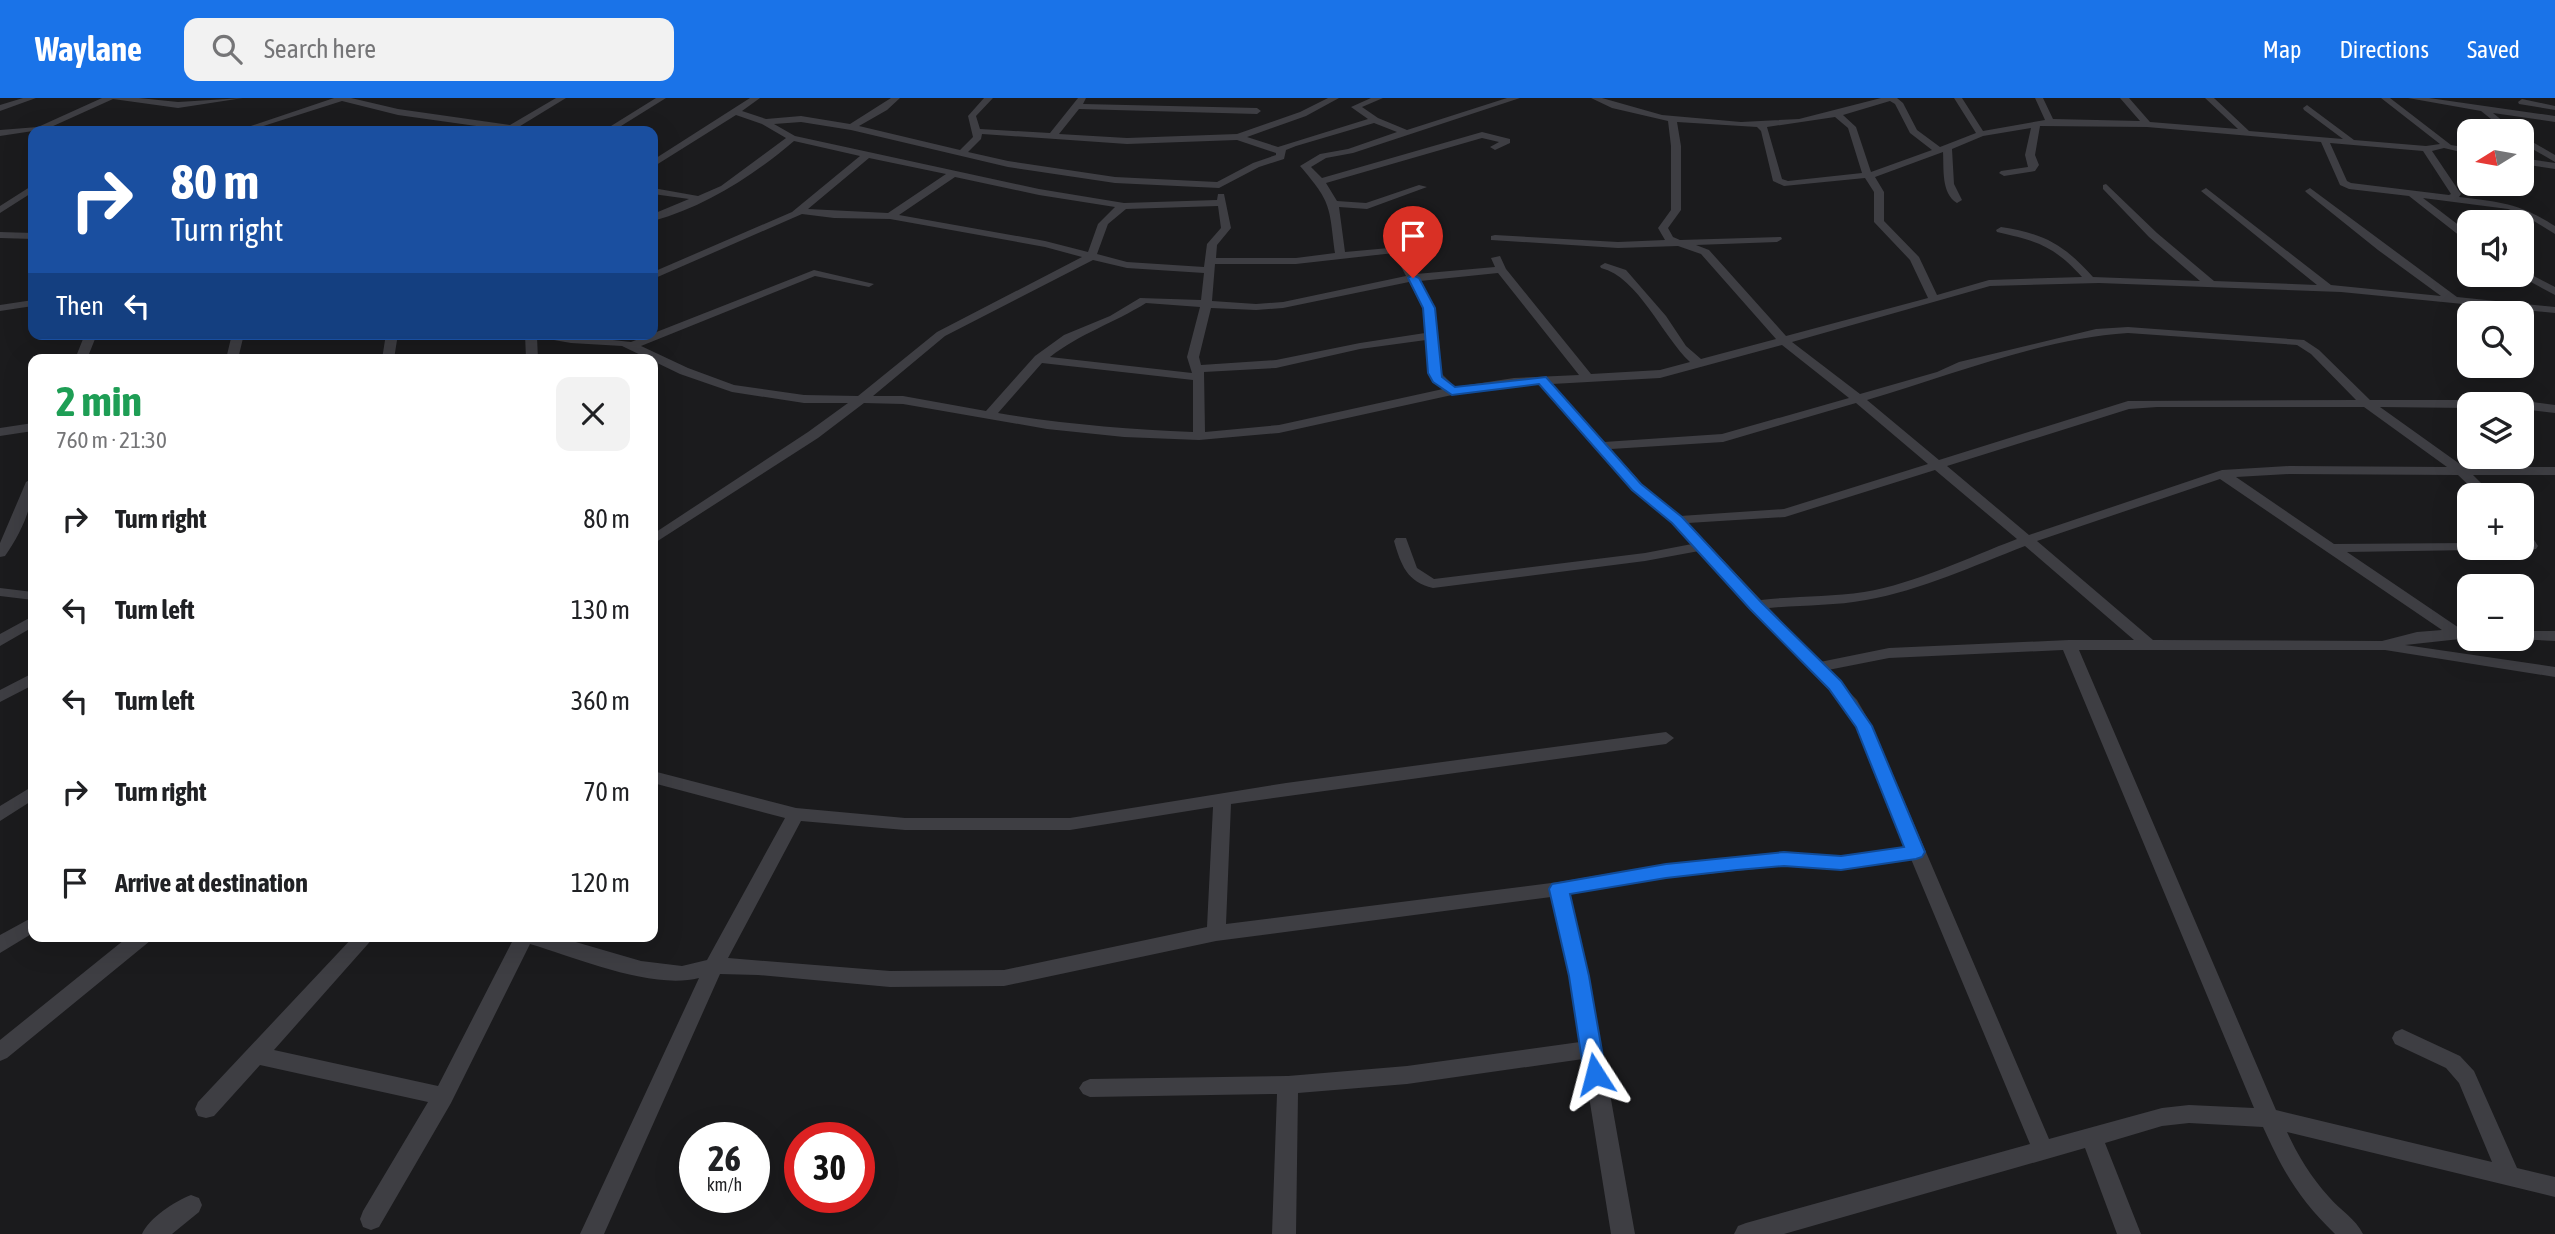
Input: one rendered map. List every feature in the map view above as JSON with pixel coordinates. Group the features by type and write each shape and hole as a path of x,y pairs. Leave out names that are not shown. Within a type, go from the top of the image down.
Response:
{"street":[{"path":"0,108 32,98"},
{"path":"76,98 99,102"},
{"path":"47,126 109,98"},
{"path":"116,98 196,105 239,98"},
{"path":"255,126 342,98 398,112 484,126"},
{"path":"516,126 562,98"},
{"path":"615,126 662,98"},
{"path":"658,160 755,98"},
{"path":"851,127 896,98"},
{"path":"962,153 978,137 972,116 989,98"},
{"path":"977,131 1127,141 1238,137 1303,114 1335,98"},
{"path":"1379,98 1355,107 1375,120 1405,132"},
{"path":"1340,255 1334,204 1320,181 1306,168 1306,164 1323,156 1350,151 1516,98"},
{"path":"1595,98 1672,119 1758,124 1794,122 1836,114 1891,98 1899,103 1913,131 1942,149 1949,184 1957,200"},
{"path":"1958,98 1981,134"},
{"path":"2039,98 2050,122"},
{"path":"2124,98 2147,124"},
{"path":"2209,98 2247,133"},
{"path":"2385,98 2442,140 2447,145 2445,146"},
{"path":"2412,98 2553,119 2554,104 2522,102"},
{"path":"1053,135 1080,102 1257,111"},
{"path":"2307,108 2350,140"},
{"path":"2483,108 2496,119"},
{"path":"734,111 765,122 792,138 953,174 1124,206 1223,204"},
{"path":"1836,114 1852,127 1868,176 1873,180 1881,197 1879,222 1915,259 1934,300"},
{"path":"765,122 801,119 851,127 1008,164 1115,180 1219,185 1256,165 1281,157 1283,154 1280,150"},
{"path":"1672,119 1676,146 1676,209 1663,228 1666,237 1709,256 1784,341 1937,464 2150,646"},
{"path":"1238,137 1280,150 1304,139 1375,120"},
{"path":"1758,124 1765,130 1766,145 1771,151 1776,176 1782,183 1792,184 1880,174 1981,134 2050,122 2147,124 2350,140 2426,149 2445,146 2457,149"},
{"path":"2004,173 2032,169 2034,166 2030,155 2036,124"},
{"path":"0,133 28,130"},
{"path":"1320,181 1349,176 1482,135 1507,141 1495,147"},
{"path":"658,216 723,188 771,156 792,138"},
{"path":"2324,139 2343,183 2362,190 2452,198 2521,210 2555,231"},
{"path":"2534,146 2555,159"},
{"path":"2426,149 2456,194 2452,198"},
{"path":"658,274 800,211 868,154"},
{"path":"2534,163 2555,166"},
{"path":"890,216 953,174"},
{"path":"1199,436 1197,373 1193,357 1206,305 1213,241 1226,228 1219,185"},
{"path":"1334,204 1367,205 1422,187"},
{"path":"2106,187 2153,235 2213,286"},
{"path":"0,210 28,191"},
{"path":"2206,191 2246,227 2266,239 2328,288"},
{"path":"2310,191 2382,248 2452,298"},
{"path":"658,192 696,198"},
{"path":"2411,194 2457,230"},
{"path":"658,537 813,435 941,334 1090,257 1095,250 1103,221 1124,206"},
{"path":"800,211 834,215 890,216 1045,244 1090,257 1141,267 1265,263 1403,249 1413,278 1429,308 1434,373 1452,391"},
{"path":"2,238 28,230"},
{"path":"2001,230 2028,234 2051,242 2065,251 2090,280"},
{"path":"17,235 28,236"},
{"path":"1494,238 1577,244 1777,239"},
{"path":"1496,258 1501,270 1588,379"},
{"path":"1605,266 1622,272 1662,318 1682,348 1698,363"},
{"path":"988,416 1039,359 1068,337 1114,318 1139,302 1150,300 1246,307 1283,304 1413,278 1501,270"},
{"path":"658,335 805,275 821,273 869,284"},
{"path":"658,357 684,371 733,388 804,399 903,400 988,416 1124,433 1199,436 1269,430 1452,391 1542,380 1660,374 1989,283 2090,280 2328,288 2555,310"},
{"path":"2534,280 2555,292"},
{"path":"0,308 28,304"},
{"path":"1598,446 1723,438 1941,375 1980,360 2096,332 2129,330 2300,342 2315,352 2366,403 2463,472 2474,483"},
{"path":"1039,359 1197,373 1269,365 1360,346 1430,336"},
{"path":"573,340 634,345 651,354"},
{"path":"634,345 646,340"},
{"path":"1542,380 1637,487 1677,520 1851,704 1864,726 2043,1150"},
{"path":"1677,520 1785,513 2128,405 2457,404"},
{"path":"2534,406 2555,409"},
{"path":"0,432 28,428"},
{"path":"1756,606 1791,600 1862,597 1895,589 2027,540 2222,474 2289,471 2555,471"},
{"path":"2222,474 2457,629"},
{"path":"0,552 10,539 28,494"},
{"path":"1401,541 1411,572 1419,579 1433,583 1655,556 1700,547"},
{"path":"2332,548 2457,547"},
{"path":"0,592 28,595"},
{"path":"0,641 28,624"},
{"path":"2382,646 2417,638 2457,635"},
{"path":"2534,636 2555,636"},
{"path":"1818,667 1889,653 2069,645 2382,646 2555,672"},
{"path":"2069,645 2269,1118 2294,1170 2321,1205 2351,1234"},
{"path":"0,698 28,681"},
{"path":"658,778 796,814 905,824 1070,824 1222,799 1667,738"},
{"path":"0,815 28,795"},
{"path":"1216,933 1222,799"},
{"path":"592,1234 713,966 796,814"},
{"path":"548,942 641,969 682,974 713,966 758,967 890,979 1004,978 1216,933 1559,889 1692,868 1784,859 1841,863 1916,852"},
{"path":"1559,889 1579,976 1623,1234"},
{"path":"0,945 28,928"},
{"path":"0,1052 136,942"},
{"path":"206,1108 361,942"},
{"path":"371,1219 443,1096 524,942"},
{"path":"2402,1038 2454,1062 2467,1077 2508,1173"},
{"path":"1090,1088 1288,1085 1406,1075 1591,1049"},
{"path":"257,1055 443,1096"},
{"path":"1284,1234 1288,1085"},
{"path":"1746,1234 2162,1117 2189,1114 2269,1118 2508,1173 2555,1187"},
{"path":"2092,1137 2129,1234"},
{"path":"154,1234 191,1205"}],"route":[{"path":"1413,278 1429,308 1434,373 1438,379 1452,391 1542,380 1637,487 1677,520 1756,606 1835,685 1864,726 1916,852 1841,863 1784,859 1737,863 1666,871 1559,889 1579,976 1595,1074"}]}
